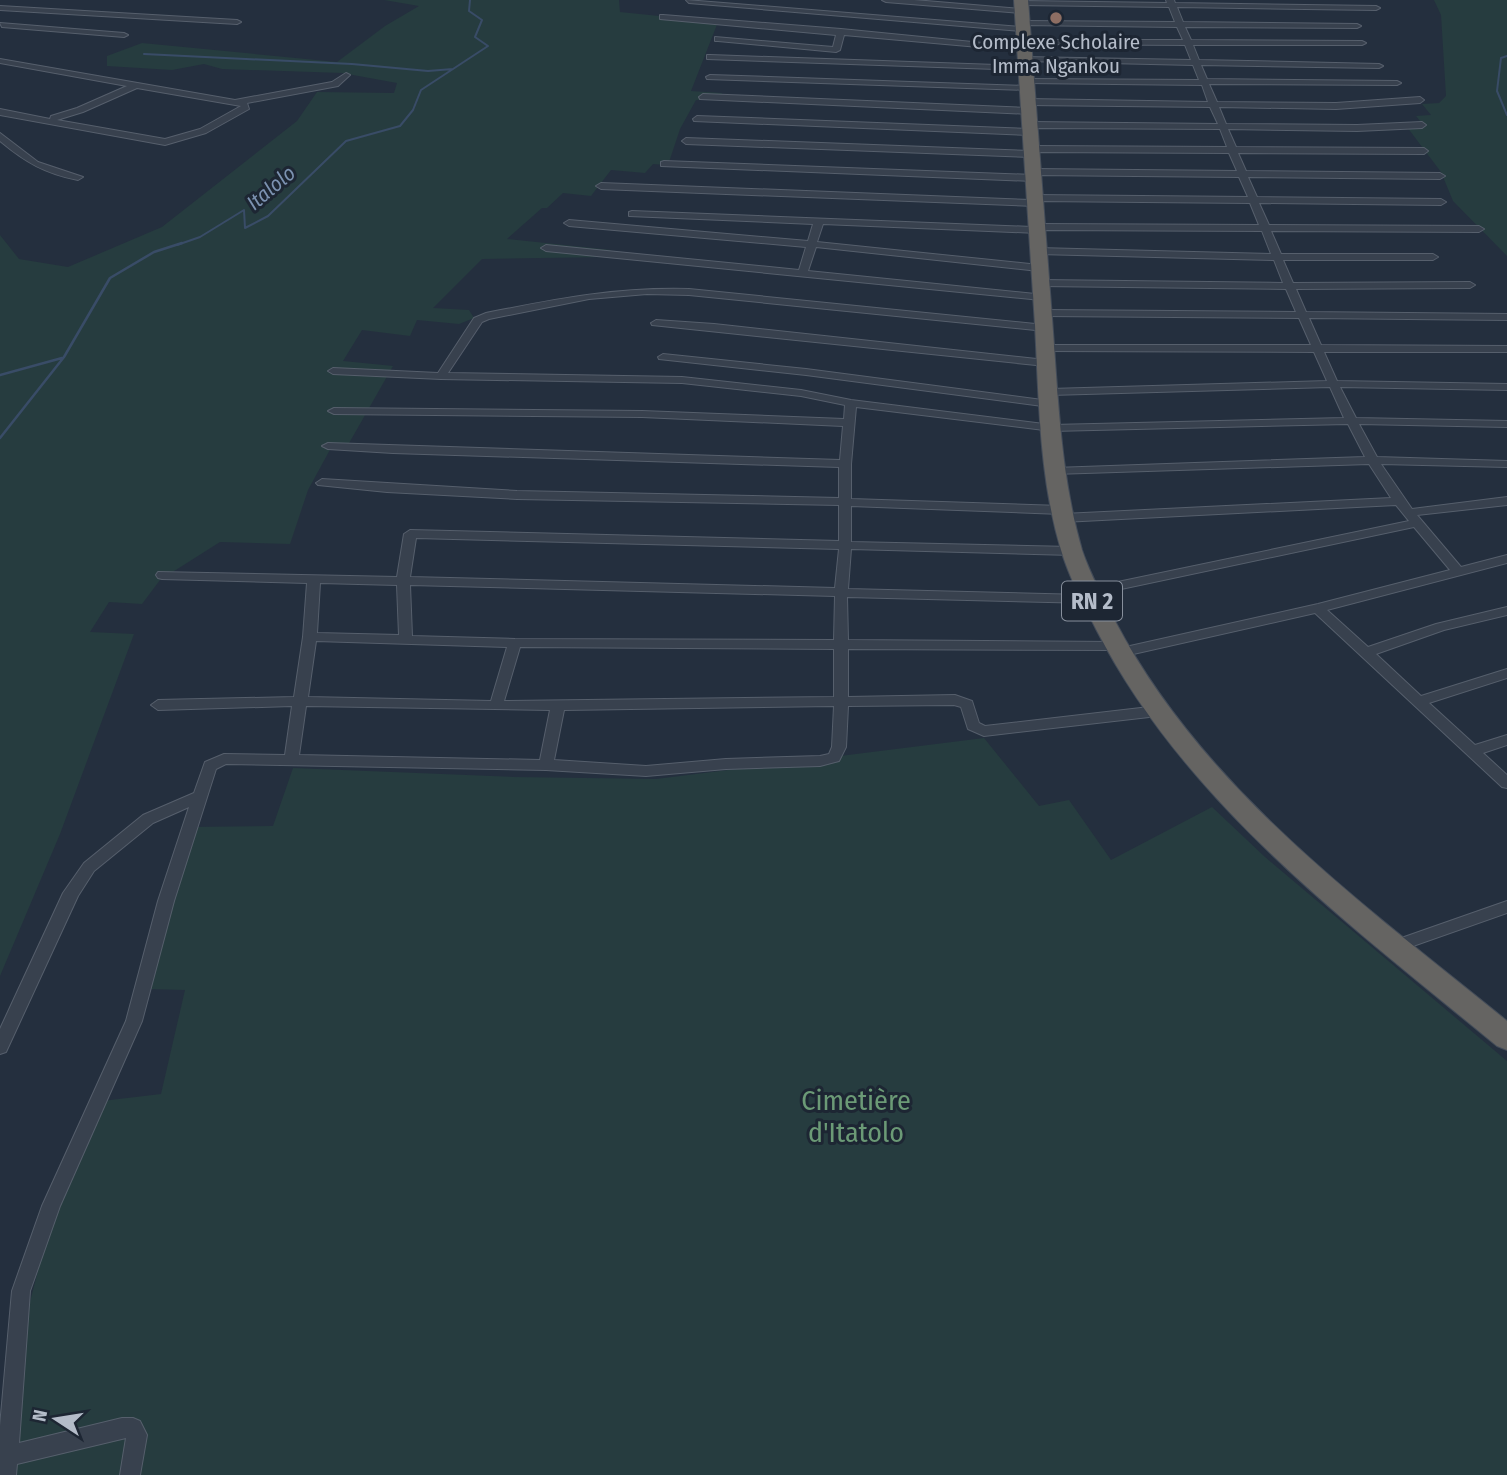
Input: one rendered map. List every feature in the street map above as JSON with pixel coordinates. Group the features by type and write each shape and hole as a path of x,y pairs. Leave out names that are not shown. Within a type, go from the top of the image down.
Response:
{"highway":[{"name":"RN 2","path":"1028,94 1054,471 1072,551 1090,596 1118,650 1158,711 1195,758 1276,843 1332,894 1507,1038"}],"street":[{"path":"1,26 36,0"},
{"path":"886,0 1028,94 1256,201 1441,202"},
{"path":"689,1 1232,149 1424,151"},
{"path":"1171,3 1333,384 1373,460 1399,501 1458,572"},
{"path":"703,97 1028,94 1171,3 1376,8"},
{"path":"0,8 237,22"},
{"path":"663,17 841,31 1028,94 1244,174 1440,176"},
{"path":"686,141 1028,94 1179,24 1357,26"},
{"path":"1,26 124,35"},
{"path":"719,39 836,50 841,31"},
{"path":"601,186 1028,94 1187,43 1362,43"},
{"path":"710,57 1028,94 1224,127 1357,128 1422,125"},
{"path":"0,61 246,105 220,123 171,141 0,112"},
{"path":"664,164 1196,61 1379,66"},
{"path":"235,102 335,84 346,75"},
{"path":"710,77 1215,104 1336,106 1420,100"},
{"path":"696,119 1205,82 1397,83"},
{"path":"48,119 80,110 137,84"},
{"path":"0,136 25,159 44,171 78,177"},
{"path":"632,214 819,221 1041,291 1266,226 1479,229"},
{"path":"803,272 819,221"},
{"path":"569,223 812,244 1319,351 1507,349"},
{"path":"546,248 1304,316 1507,317"},
{"path":"656,323 1041,291 1279,257 1433,257"},
{"path":"441,376 478,320 486,316 589,296 634,291 1041,291 1289,285 1470,285"},
{"path":"663,357 1050,398 1333,384 1507,387"},
{"path":"333,371 441,376 682,380 802,393 851,403 1052,428 1353,421 1507,424"},
{"path":"130,1475 137,1435 133,1428 122,1427 7,1466 21,1291 51,1206 134,1021 166,901 209,766 216,761 291,760 546,765 646,771 726,764 820,761 838,752 845,464 851,403"},
{"path":"334,411 642,414 849,423"},
{"path":"328,446 422,452 704,456 845,464"},
{"path":"1054,471 1373,460 1507,464"},
{"path":"322,483 420,492 845,502 1062,514 1399,501"},
{"path":"162,575 841,594 1090,596 1411,518 1507,500"},
{"path":"406,639 403,581 410,534 1072,551"},
{"path":"310,637 514,643 1118,650 1318,608 1507,559"},
{"path":"291,760 310,637 314,580"},
{"path":"1318,608 1507,783"},
{"path":"1367,652 1441,627 1507,611"},
{"path":"496,706 514,643"},
{"path":"1419,701 1507,673"},
{"path":"158,705 301,701 496,706 962,701 967,704 973,726 984,732 1158,711"},
{"path":"546,765 558,704"},
{"path":"1472,751 1507,740"},
{"path":"0,1047 71,893 89,867 148,819 200,796"},
{"path":"1396,946 1507,906"}],"green space":[{"path":"384,0 619,0 620,12 718,22 691,91 722,93 721,98 696,100 680,129 668,165 653,164 645,173 611,170 591,196 563,193 507,239 611,250 606,257 482,259 433,308 469,310 474,318 459,324 417,320 410,336 362,330 343,361 393,366 348,445 332,446 308,490 290,544 220,542 160,580 142,604 109,602 90,632 134,634 60,834 0,976 0,235 19,259 68,267 162,227 297,121 317,92 394,93 397,83 342,73 222,69 204,64 172,70 107,66 107,56 142,43 337,62 385,26 419,6"},
{"path":"1434,0 1507,0 1507,256 1453,201 1441,172 1407,127 1424,126 1416,116 1431,115 1422,104 1439,103 1446,96 1441,15"},
{"name":"Cimetière d'Itatolo","path":"984,738 1039,806 1069,800 1111,860 1212,807 1265,857 1507,1061 1507,1475 0,1475 0,1418 56,1201 102,1101 161,1094 185,990 147,989 188,827 273,826 293,768 514,777 656,779"}],"waterway":[{"name":"Italolo","path":"453,69 488,46 475,37 482,20 469,11 470,0"},
{"path":"144,54 352,64 428,71 453,69"},
{"path":"1507,56 1501,58 1497,91 1507,115"},
{"name":"Italolo","path":"177,245 200,237 244,210 245,228 268,216 346,141 400,126 413,110 421,90 453,69"},
{"name":"Italolo","path":"0,438 64,357 110,278 154,252 182,243"},
{"path":"0,375 62,358"}],"place":[{"name":"Complexe Scholaire Imma Ngankou","path":"1056,18"}]}
